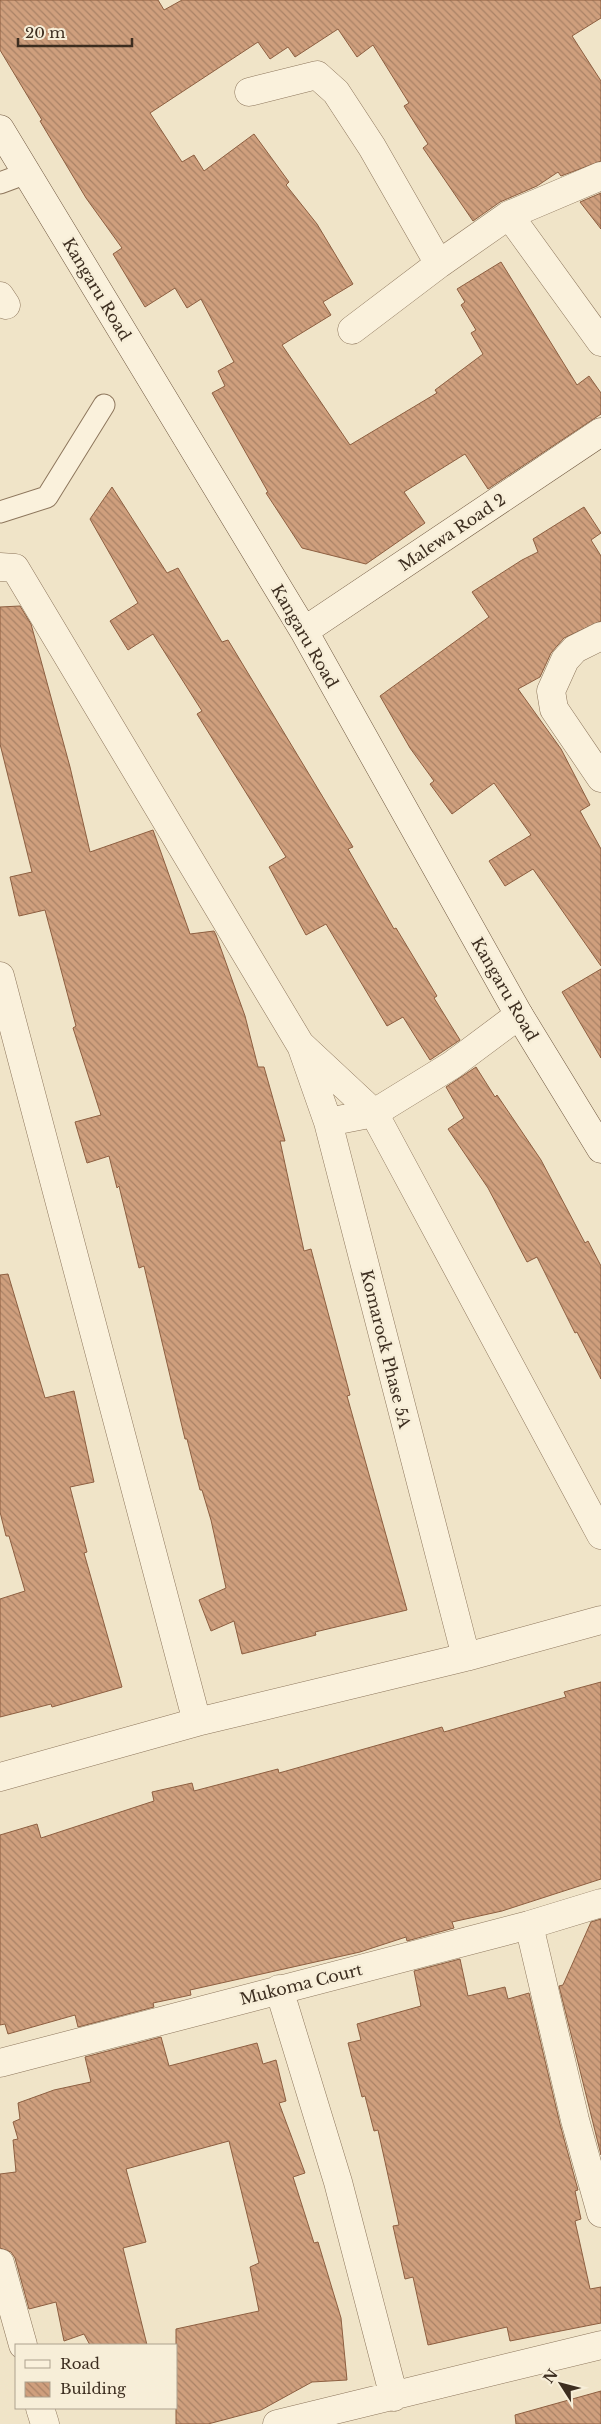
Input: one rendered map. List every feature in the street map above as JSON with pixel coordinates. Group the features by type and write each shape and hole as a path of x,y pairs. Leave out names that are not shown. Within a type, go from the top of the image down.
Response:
{"street":[{"path":"249,92 317,75 336,92 372,147 439,264"},
{"name":"Kangaru Road","path":"0,129 304,631 519,1015 601,1149"},
{"path":"352,330 439,264 509,215 601,176"},
{"path":"509,215 601,342"},
{"name":"Malewa Road 2","path":"304,631 601,432"},
{"path":"0,568 12,566 15,568 300,1044 374,1113 601,1535"},
{"path":"601,636 575,649 558,674 551,691 554,709 601,778"},
{"path":"0,976 197,1722"},
{"path":"328,1122 374,1113 452,1065 519,1015"},
{"name":"Komarock Phase 5A","path":"300,1044 328,1122 466,1657"},
{"path":"0,1777 197,1722 466,1657 601,1620"},
{"name":"Mukoma Court","path":"0,2064 279,1989 529,1925 601,1903"},
{"path":"529,1925 575,2120 601,2213"},
{"path":"279,1989 338,2182 394,2397"},
{"path":"0,2263 23,2344"},
{"path":"276,2424 394,2397 601,2345"},
{"path":"40,2409 44,2424"}],"lane":[{"path":"0,183 26,174"},
{"path":"0,512 47,497 104,405"}],"building":[{"path":"0,0 158,0 164,10 182,0 601,0 601,18 572,36 601,81 601,161 561,176 558,172 537,186 500,202 473,221 423,148 428,144 404,106 409,103 373,45 357,57 338,29 295,57 288,47 270,59 258,42 150,113 182,162 194,155 204,171 254,134 289,182 286,185 317,224 353,284 323,302 331,315 282,345 350,445 437,393 435,390 483,354 471,333 476,330 461,305 465,302 457,289 501,262 577,385 589,376 601,393 601,414 488,489 465,454 404,492 425,523 366,564 302,548 266,493 268,492 212,393 225,386 218,371 234,362 201,299 187,308 175,288 145,307 113,254 122,248 86,198 0,50"},
{"path":"601,193 601,229 580,202"},
{"path":"112,487 167,573 178,568 222,642 228,640 353,847 348,849 394,929 396,928 437,996 434,998 460,1040 430,1060 403,1017 387,1026 326,924 306,935 269,867 286,857 197,714 202,711 153,634 128,650 110,621 138,603 90,519"},
{"path":"584,507 601,533 591,540 601,556 601,621 564,638 551,653 540,677 518,689 561,749 590,805 580,811 601,849 601,966 533,869 505,886 489,861 531,835 494,783 452,814 430,784 434,781 410,748 380,696 489,617 472,592 538,552 533,539"},
{"path":"20,606 31,624 70,767 90,852 153,830 190,934 214,931 216,935 245,1016 258,1067 264,1067 285,1141 280,1141 304,1251 311,1249 350,1395 347,1396 407,1610 315,1632 316,1635 242,1654 234,1621 211,1631 199,1600 226,1588 211,1520 202,1490 200,1490 187,1439 185,1439 144,1266 139,1268 119,1186 117,1188 109,1156 87,1163 75,1122 101,1115 73,1028 76,1026 45,910 19,916 10,877 32,872 0,744 0,607"},
{"path":"601,969 601,1058 562,992"},
{"path":"476,1067 495,1097 497,1095 541,1160 585,1243 588,1241 601,1266 601,1379 577,1332 575,1333 537,1257 527,1262 488,1188 448,1129 464,1118 446,1087"},
{"path":"8,1274 45,1398 74,1391 94,1482 70,1487 87,1552 84,1553 122,1687 52,1707 51,1704 0,1717 0,1599 25,1591 9,1536 6,1536 0,1512 0,1275"},
{"path":"601,1682 601,1879 502,1911 452,1922 454,1928 407,1941 406,1937 360,1952 190,1990 191,1995 153,2003 154,2007 78,2027 75,2015 8,2034 5,2024 0,2025 0,1835 37,1824 41,1838 154,1801 152,1792 192,1783 194,1791 278,1769 279,1773 442,1727 444,1732 566,1697 564,1692"},
{"path":"601,1919 601,2155 559,1986 563,1985 591,1922"},
{"path":"460,1959 468,1996 505,1987 508,1999 529,1993 560,2124 578,2190 575,2191 581,2219 575,2221 590,2289 601,2287 601,2323 510,2341 507,2327 428,2345 413,2277 405,2279 393,2226 399,2225 378,2130 374,2131 365,2096 362,2097 348,2043 361,2040 357,2024 421,2006 414,1971"},
{"path":"161,2037 169,2066 257,2043 263,2064 276,2060 286,2101 279,2103 305,2173 293,2177 314,2243 318,2242 341,2318 347,2380 312,2382 261,2410 208,2424 176,2424 176,2409 178,2409 178,2344 176,2344 176,2329 259,2311 250,2267 259,2263 229,2141 126,2169 146,2242 123,2248 147,2344 89,2344 84,2334 64,2341 56,2302 29,2309 15,2258 11,2252 0,2248 0,2174 16,2172 13,2140 18,2139 13,2122 20,2119 18,2103 54,2090 91,2082 85,2057"},
{"path":"601,2391 601,2424 516,2424 515,2415"}]}
